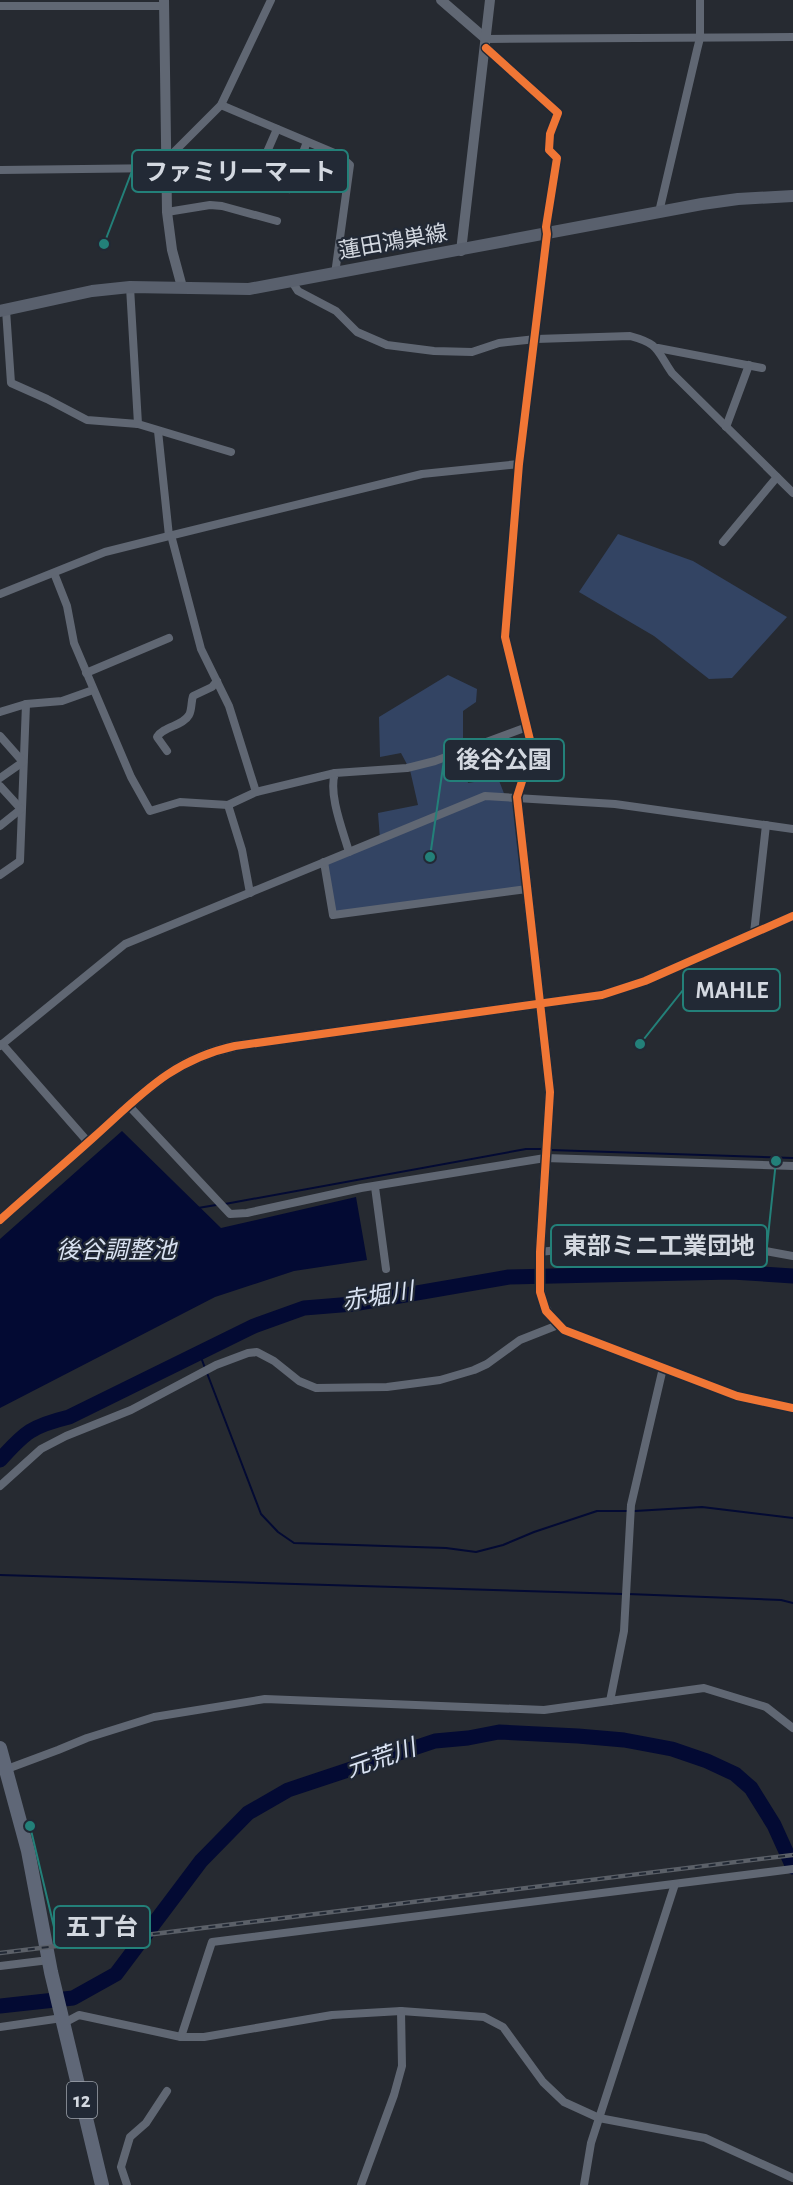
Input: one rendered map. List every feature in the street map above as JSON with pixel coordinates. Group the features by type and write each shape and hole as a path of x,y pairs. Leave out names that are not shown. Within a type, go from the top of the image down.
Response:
{"main road":[{"name":"蓮田鴻巣線","path":"3,311 92,291 130,287 249,289 659,212 738,199 793,196"},
{"name":"12","path":"0,1748 3,1770 28,1851 50,1966 102,2185"}],"street":[{"path":"0,170 165,165 221,105 270,0"},
{"path":"441,0 558,113 550,134 549,150 557,158 546,227 536,339 519,464 505,637 531,744 530,756 517,797 550,1092 540,1252 540,1292 546,1311 564,1330 737,1396 793,1408"},
{"path":"460,251 490,0"},
{"path":"659,212 700,38 700,0"},
{"path":"0,6 164,3 166,212 172,249 182,287"},
{"path":"486,43 793,37"},
{"path":"221,105 339,155 350,165 335,274"},
{"path":"277,129 257,175 289,189 308,142"},
{"path":"166,212 210,205 222,206 277,221"},
{"path":"291,280 298,291 336,311 357,332 387,345 434,351 472,352 499,343 536,339 630,336 644,340 658,348 762,368"},
{"path":"130,287 138,424"},
{"path":"3,311 11,383 87,420 138,424 231,452"},
{"path":"658,348 662,359 672,373 793,493"},
{"path":"726,427 749,365"},
{"path":"158,431 170,536 201,649 228,706 256,792"},
{"path":"0,594 105,552 422,474 519,464"},
{"path":"723,542 777,477"},
{"path":"54,573 67,606 74,643 86,673 131,777 150,811 180,802 228,805 256,792 334,773 407,768 435,761 527,727"},
{"path":"86,673 169,638"},
{"path":"167,751 157,736 160,732 187,718 190,714 193,696 212,687 217,681"},
{"path":"0,712 26,704 62,701 93,690"},
{"path":"0,875 20,861 26,704"},
{"path":"0,736 23,762"},
{"path":"0,778 23,762"},
{"path":"334,773 336,807 348,852"},
{"path":"0,786 21,809"},
{"path":"88,1142 1,1045 125,944 485,796 615,804 793,829"},
{"path":"228,805 242,850 250,893"},
{"path":"0,826 21,809"},
{"path":"754,933 766,825"},
{"path":"324,862 333,915 527,889"},
{"path":"0,1220 161,1077 180,1065 212,1051 266,1041 539,1005 620,990 793,916"},
{"path":"129,1106 230,1214 247,1213 375,1187 545,1158 793,1166"},
{"path":"375,1187 387,1269"},
{"path":"540,1252 575,1248 759,1250 793,1256"},
{"path":"0,1486 41,1449 66,1436 131,1410 216,1365 248,1353 257,1352 274,1361 299,1381 316,1388 387,1387 440,1380 474,1370 487,1364 520,1340 558,1325"},
{"path":"610,1701 624,1631 631,1504 663,1368"},
{"path":"3,1770 87,1738 154,1717 264,1699 544,1710 704,1688 766,1707 793,1728"},
{"path":"181,2037 212,1942 793,1869"},
{"path":"584,2185 588,2156 599,2118 675,1884"},
{"path":"0,1966 50,1966"},
{"path":"361,2185 394,2095 402,2066 401,2011"},
{"path":"0,2027 79,2015 181,2037 204,2037 332,2015 401,2011 484,2017 503,2027 543,2082 564,2102 599,2118 705,2138 793,2178"},
{"path":"127,2185 121,2167 130,2137 146,2122 167,2091"}],"shaded area":[{"path":"618,534 693,561 787,617 732,678 709,679 654,636 579,592"},
{"path":"448,675 477,689 476,702 463,711 463,753 468,783 498,778 505,796 517,797 527,889 333,915 324,862 380,839 378,813 418,805 410,770 401,753 380,757 379,717"}],"water":[{"name":"後谷調整池","path":"122,1131 221,1228 356,1197 367,1260 294,1271 215,1297 0,1408 0,1239"}],"waterway":[{"path":"225,1204 526,1149 544,1149"},
{"path":"550,1150 793,1158"},
{"path":"198,1208 216,1205"},
{"name":"赤堀川","path":"0,1460 30,1431 69,1417 254,1326 304,1308 353,1304 509,1277 732,1272 793,1276"},
{"path":"199,1352 205,1368"},
{"path":"207,1373 261,1514 278,1532 294,1543 446,1548 476,1552 503,1545 597,1511 629,1511"},
{"path":"635,1511 702,1507 793,1518"},
{"path":"0,1575 623,1594"},
{"path":"628,1594 781,1600 793,1603"},
{"name":"元荒川","path":"0,2006 73,1998 116,1974 201,1861 248,1813 288,1790 435,1741 499,1732 578,1736 624,1740 672,1749 707,1761 735,1774 751,1788 774,1825 793,1867"}],"railway":[{"path":"0,1953 793,1855"}],"cycle path":[{"path":"486,48 558,113 550,134 549,150 557,158 546,227 519,464 505,637 531,744 530,756 517,797 550,1092 540,1252 540,1292 546,1311 564,1330 737,1396 793,1408"},
{"path":"0,1220 142,1093 175,1070 212,1052 235,1046 602,995 645,981 793,916"}],"place":[{"name":"ファミリーマート","path":"104,244"},
{"name":"後谷公園","path":"430,857"},
{"name":"MAHLE","path":"640,1044"},
{"name":"東部ミニ工業団地","path":"776,1161"},
{"name":"五丁台","path":"30,1826"}]}
